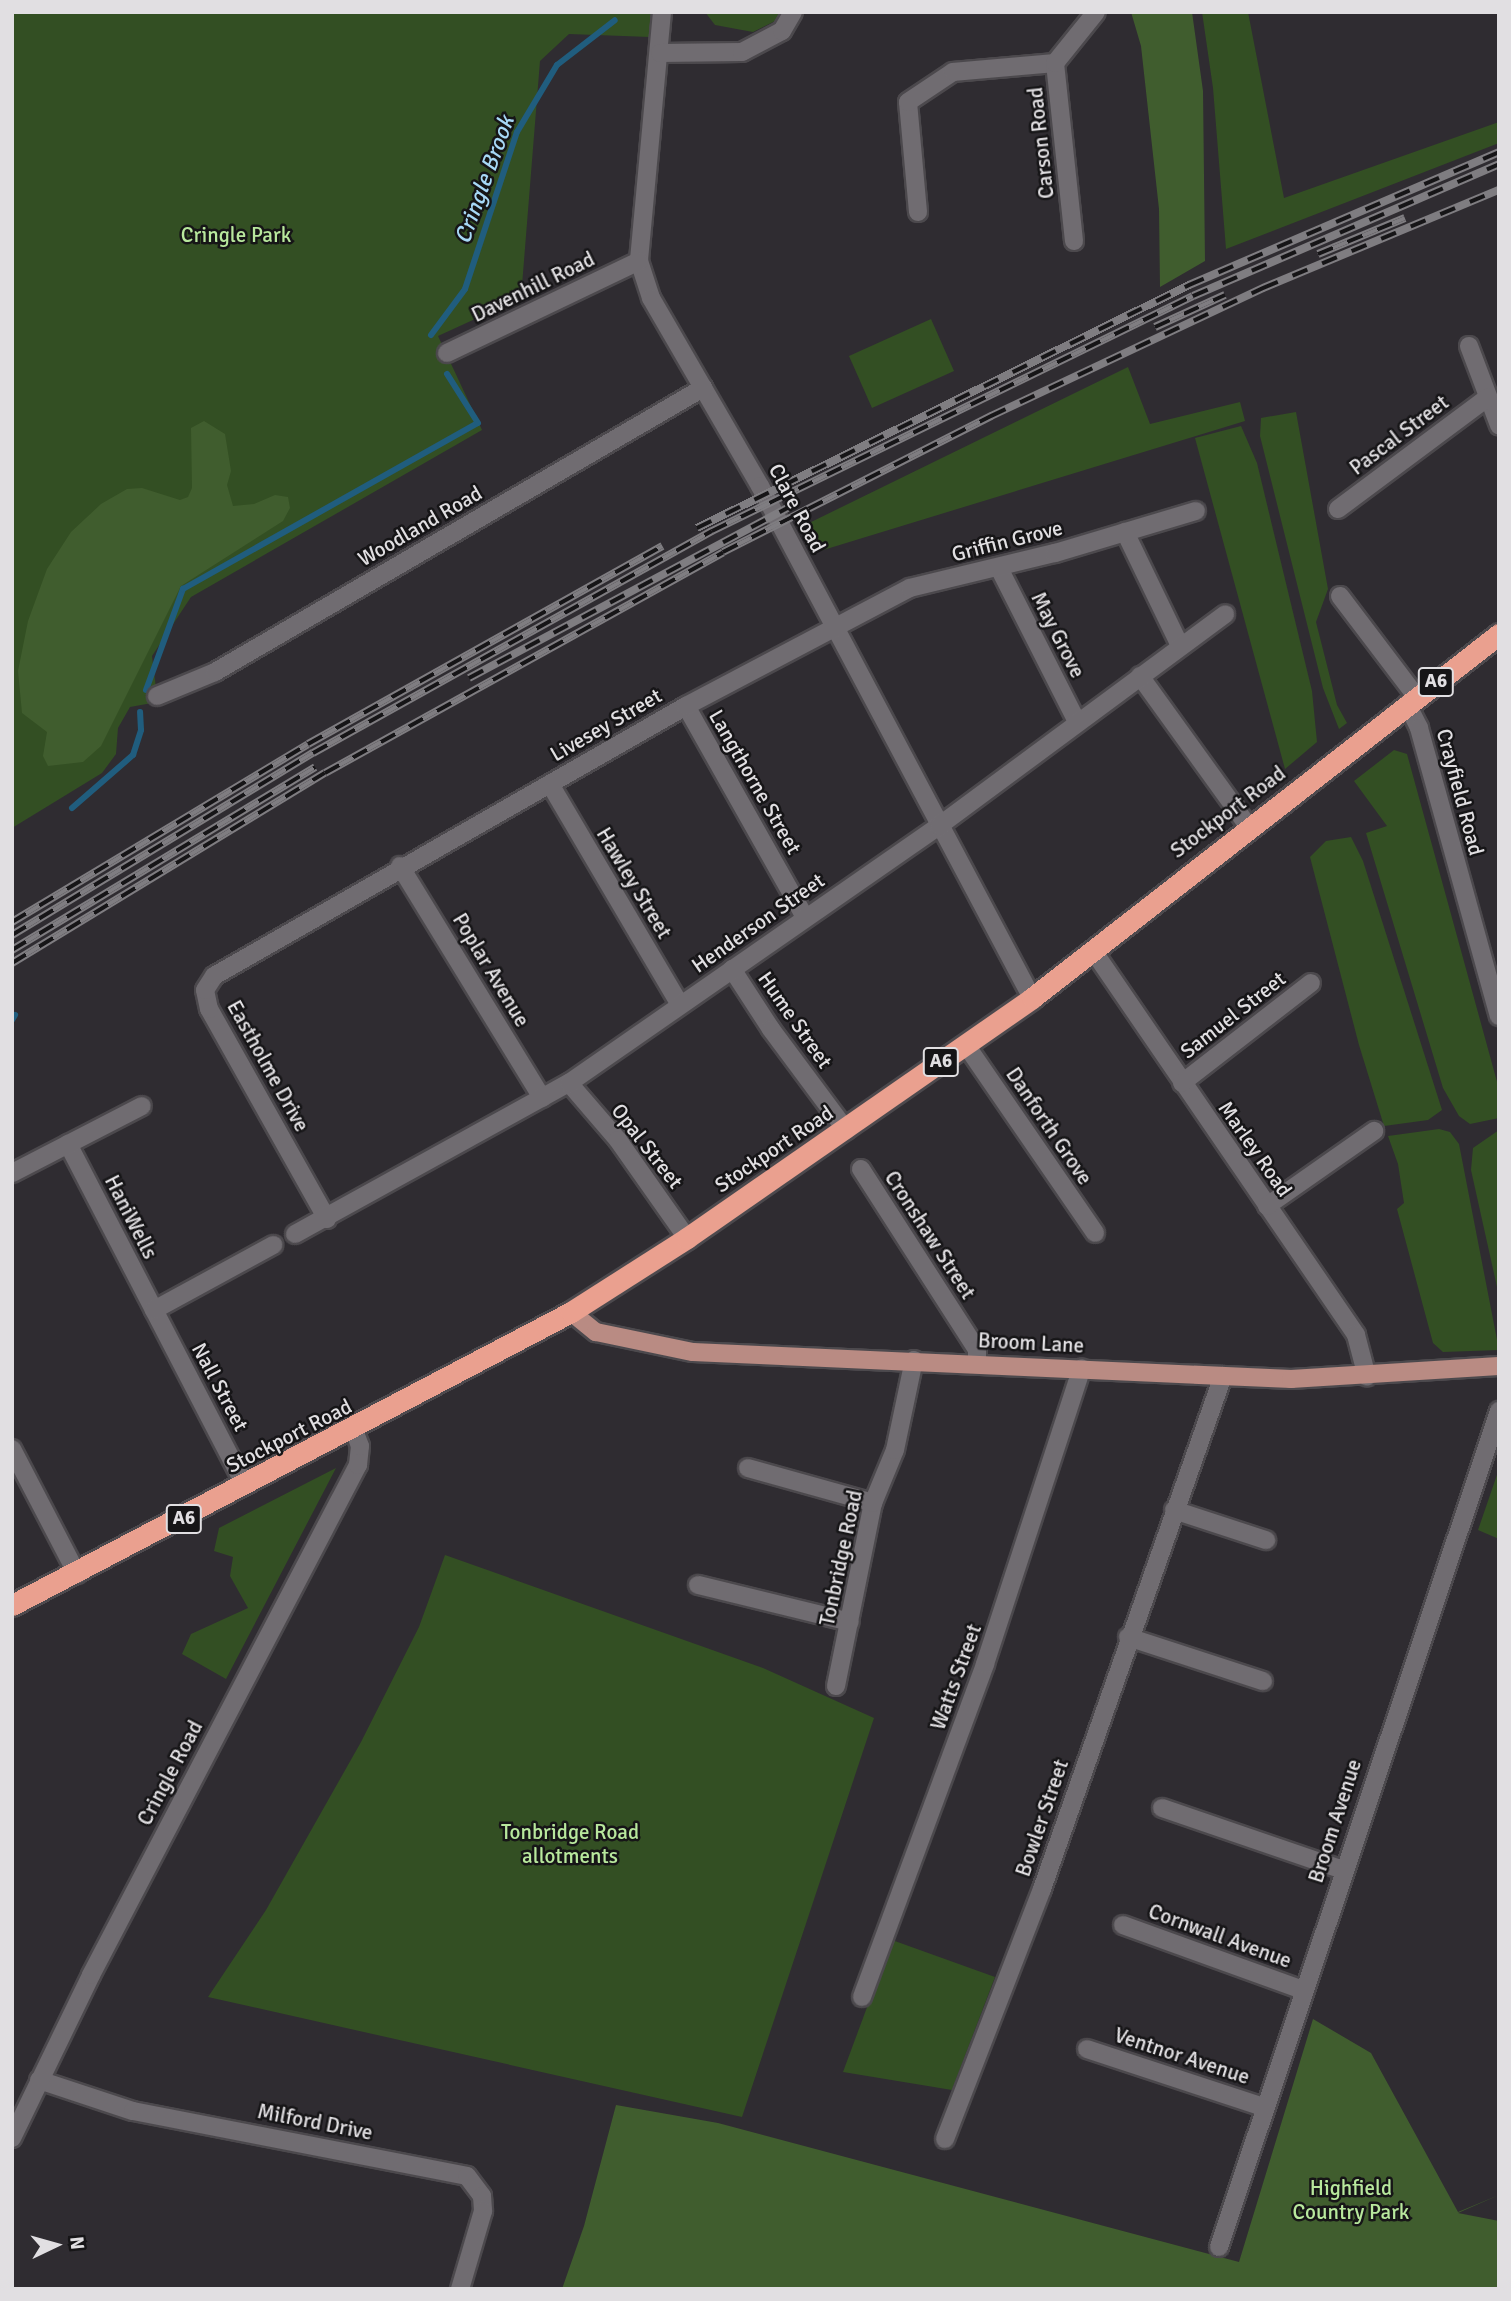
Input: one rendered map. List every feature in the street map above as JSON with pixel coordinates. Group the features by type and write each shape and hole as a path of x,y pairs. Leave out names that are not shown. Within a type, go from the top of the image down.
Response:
{"highway":[{"name":"Stockport Road","path":"12,1605 354,1430 571,1312 687,1238 846,1130 1031,998 1499,634"}],"main road":[{"name":"Broom Lane","path":"571,1312 596,1332 666,1349 1223,1376 1367,1377 1493,1367"}],"street":[{"name":"Clare Road","path":"662,12 639,261 651,298 834,625 1031,998"},
{"path":"660,53 742,52 782,31 793,12"},
{"name":"Carson Road","path":"1074,241 1055,63 1096,12"},
{"path":"918,212 908,102 953,72 1055,63"},
{"name":"Davenhill Road","path":"447,353 639,261"},
{"path":"1469,346 1499,425"},
{"name":"Woodland Road","path":"157,696 215,672 703,388"},
{"name":"Pascal Street","path":"1338,509 1488,397"},
{"name":"Griffin Grove","path":"834,625 910,588 999,568 1196,511"},
{"path":"1125,532 1180,646"},
{"name":"May Grove","path":"999,568 1077,722"},
{"name":"Crayfield Road","path":"1340,596 1412,700 1499,1016"},
{"name":"Henderson Street","path":"295,1234 327,1219 569,1083 805,916 939,826 1225,614"},
{"name":"Livesey Street","path":"400,866 834,625"},
{"path":"1140,676 1249,827"},
{"name":"Langthorne Street","path":"686,706 805,916"},
{"name":"Hawley Street","path":"550,784 680,1004"},
{"name":"Poplar Avenue","path":"400,866 542,1098"},
{"name":"Eastholme Drive","path":"327,1219 209,1009 205,990 214,976 400,866"},
{"name":"Marley Road","path":"1094,951 1356,1335 1367,1377"},
{"name":"Hume Street","path":"732,969 771,1029 846,1130"},
{"name":"Samuel Street","path":"1182,1083 1311,983"},
{"name":"Danforth Grove","path":"966,1045 1095,1233"},
{"name":"Opal Street","path":"569,1083 618,1140 687,1238"},
{"path":"12,1172 142,1105"},
{"path":"1267,1206 1374,1131"},
{"name":"HaniWells","path":"68,1144 154,1310"},
{"name":"Cronshaw Street","path":"861,1169 977,1350 978,1363"},
{"path":"154,1310 273,1245"},
{"name":"Nall Street","path":"154,1310 245,1485"},
{"name":"Tonbridge Road","path":"836,1686 873,1503 895,1450 914,1360"},
{"name":"Watts Street","path":"862,1997 985,1664 1082,1368"},
{"name":"Bowler Street","path":"945,2139 1042,1889 1128,1637 1223,1376"},
{"name":"Broom Avenue","path":"1219,2247 1263,2106 1499,1411"},
{"name":"Cringle Road","path":"12,2138 38,2080 358,1465 360,1446 354,1430"},
{"path":"12,1449 77,1574"},
{"path":"748,1468 873,1503"},
{"path":"1174,1510 1266,1540"},
{"path":"698,1586 850,1622"},
{"path":"1128,1637 1264,1681"},
{"path":"1162,1808 1343,1870"},
{"name":"Cornwall Avenue","path":"1123,1925 1303,1990"},
{"name":"Ventnor Avenue","path":"1087,2049 1263,2106"},
{"name":"Milford Drive","path":"38,2080 133,2111 467,2176 482,2196 483,2211 460,2289"}],"green space":[{"name":"Cringle Park","path":"12,12 652,12 650,37 569,34 540,61 521,298 438,336 482,430 191,597 152,656 157,696 152,703 130,707 118,728 116,754 102,773 12,828"},
{"path":"705,12 780,12 775,21 753,32 715,25"},
{"path":"1131,12 1192,12 1203,91 1205,261 1160,287 1159,209 1141,46"},
{"path":"1202,12 1248,12 1284,198 1499,122 1499,143 1226,249 1213,88"},
{"path":"931,319 954,371 872,408 849,356"},
{"path":"1128,367 1150,424 1240,402 1245,421 820,551 805,525"},
{"path":"1296,412 1328,589 1316,622 1337,705 1347,723 1339,729 1323,688 1260,436 1261,418"},
{"path":"204,421 225,434 231,471 227,485 233,506 254,504 275,495 288,497 290,508 283,521 181,586 101,746 83,762 48,766 43,756 47,732 22,713 18,671 28,621 47,569 71,532 101,504 127,489 142,488 180,500 188,497 192,488 191,428"},
{"path":"1241,426 1257,463 1312,691 1317,742 1285,769 1195,438"},
{"path":"1394,750 1407,754 1499,1089 1499,1118 1470,1124 1459,1116 1443,1088 1366,833 1387,826 1354,781"},
{"path":"1351,837 1363,861 1442,1110 1428,1120 1384,1126 1359,1045 1310,857 1326,841"},
{"path":"1439,1129 1450,1132 1459,1144 1499,1350 1443,1352 1433,1343 1397,1209 1404,1203 1398,1164 1388,1136"},
{"path":"1499,1130 1499,1296 1471,1170 1473,1148"},
{"path":"336,1468 226,1679 182,1654 191,1634 248,1608 230,1576 233,1557 214,1551 219,1528"},
{"path":"1499,1469 1499,1539 1478,1530"},
{"name":"Tonbridge Road allotments","path":"445,1555 763,1668 874,1718 742,2117 208,1997 266,1910 361,1742 419,1627"},
{"path":"892,1940 995,1977 952,2090 843,2072"},
{"name":"Highfield Country Park","path":"1313,2019 1371,2053 1458,2212 1499,2195 1458,2213 1499,2221 1499,2289 562,2289 584,2226 616,2105 718,2123 1239,2262"}],"waterway":[{"name":"Cringle Brook","path":"431,335 465,289 517,132 557,65 615,20"},
{"path":"146,690 183,589 478,423 447,374"},
{"name":"Cringle Brook","path":"72,808 133,755 141,730 140,712"},
{"path":"12,1020 15,1015"}],"railway":[{"path":"697,528 1189,285 1499,152"},
{"path":"12,935 313,753 712,531 1193,296 1499,164"},
{"path":"12,963 325,773 723,552 991,416 1263,288 1499,190"},
{"path":"1318,254 1405,218"},
{"path":"1155,327 1225,295"},
{"path":"469,678 787,508"},
{"path":"12,922 308,744 663,546"},
{"path":"12,950 315,767"}]}
